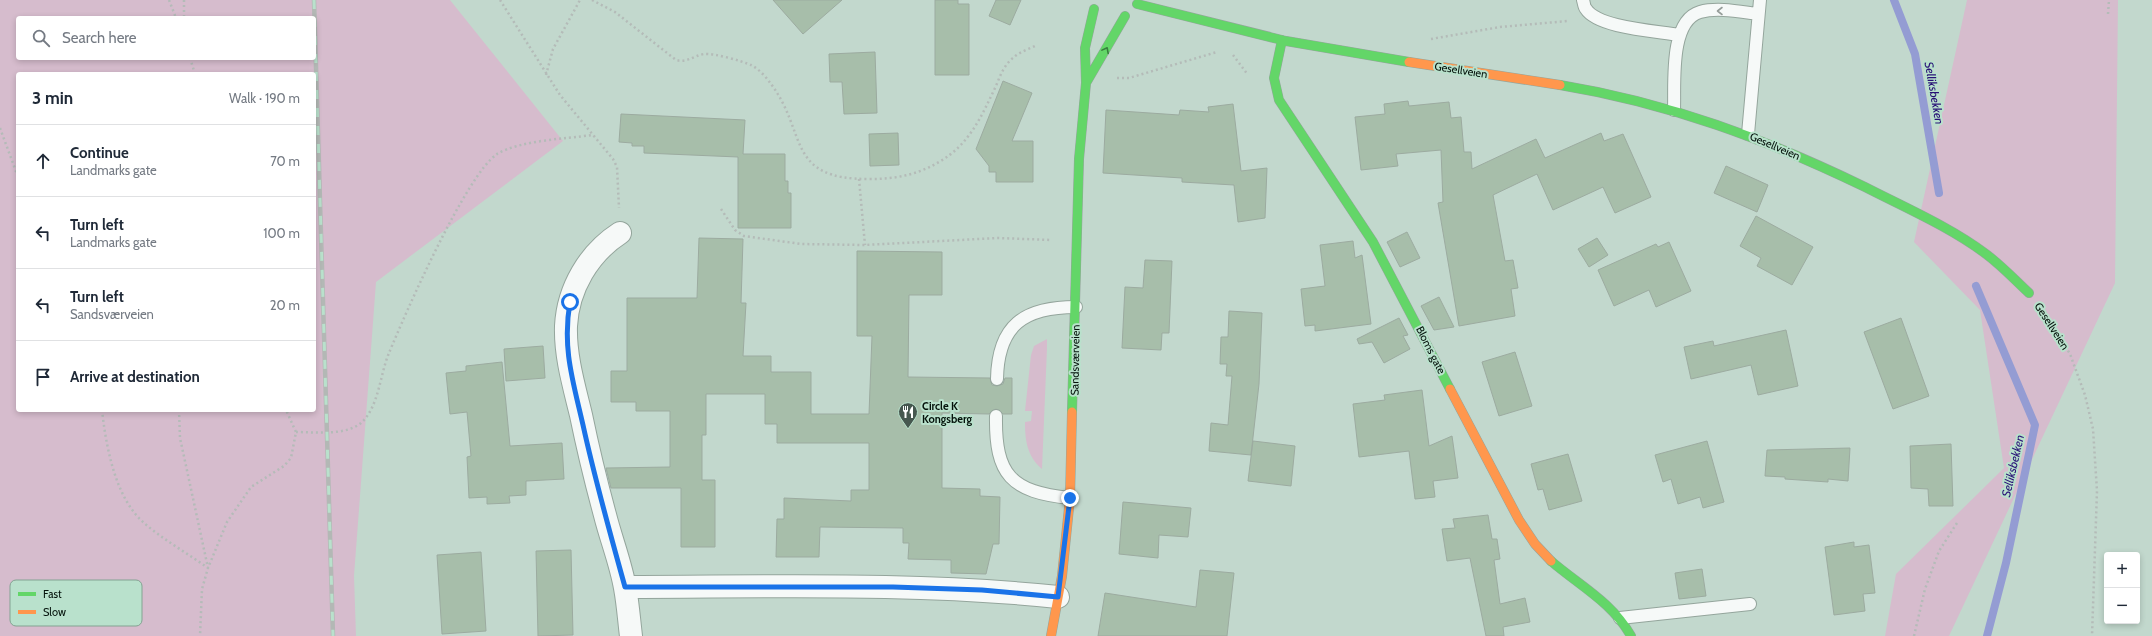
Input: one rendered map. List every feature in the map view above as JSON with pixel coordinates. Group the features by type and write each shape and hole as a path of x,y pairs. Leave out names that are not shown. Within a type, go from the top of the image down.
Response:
{"street":[{"path":"1091,0 1094,9 1108,19 1125,16"},
{"name":"Sandsværveien","path":"1086,83 1125,16 1137,2"},
{"name":"Gesellveien","path":"1137,2 1282,40 1372,56 1558,84 1674,110 1748,134 1819,165 1948,229 1981,250 2029,293"},
{"name":"Sandsværveien","path":"1051,636 1058,597 1070,498 1079,159 1086,83 1085,48 1094,9"},
{"name":"Bloms gate","path":"1282,40 1276,66 1275,88 1284,109 1373,242 1527,534 1547,557 1598,595 1620,618 1631,636"},
{"path":"620,233 607,242 598,251 587,264 577,282 568,317 566,342 568,360 591,464 625,587 631,636"},
{"path":"625,587 901,587 982,590 1058,597"}],"lane":[{"path":"1583,0 1585,9 1596,17 1610,23 1680,34"},
{"path":"1748,134 1760,0"},
{"path":"1674,110 1680,34 1684,23 1691,16 1701,12 1726,11 1758,14"},
{"path":"997,379 997,365 1004,340 1016,322 1030,314 1052,307 1076,307"},
{"path":"996,416 996,440 999,459 1008,474 1020,485 1046,496 1070,498"},
{"path":"1620,618 1750,604"}],"path":[{"path":"169,0 175,16"},
{"path":"184,0 184,16"},
{"path":"500,0 546,75 579,120 613,159 617,167 620,233"},
{"path":"546,75 553,49 580,0"},
{"path":"592,0 615,12 676,60 687,61 703,54 711,54 751,65 765,76 777,92 805,157 822,170 834,175 859,179 895,178 913,174 940,162 966,142 982,115 1004,69 1013,58 1037,45"},
{"path":"2108,0 2108,14"},
{"path":"1425,40 1480,29 1596,17"},
{"path":"1091,74 1113,78 1129,78 1223,50"},
{"path":"1230,51 1254,84 1261,88 1275,88"},
{"path":"191,60 194,72"},
{"path":"0,128 16,172"},
{"path":"296,432 343,431 353,428 366,418 372,405 388,354 438,248 470,187 488,163 498,154 516,147 592,135"},
{"path":"859,179 865,245"},
{"path":"721,209 735,230 744,236 801,244 865,245 985,238 1054,240"},
{"name":"Gesellveien","path":"2029,293 2042,307 2070,354 2085,395 2093,429 2097,491 2092,636"},
{"path":"102,412 107,450 128,502 143,522 208,568"},
{"path":"179,412 180,438 208,568"},
{"path":"200,636 202,589 208,568 227,522 251,487 284,466 291,458 296,432 287,412"},
{"path":"1914,636 1925,589 1939,551 1957,523"}],"shaded area":[{"path":"0,0 450,0 563,141 376,282 354,576 356,636 0,636"},
{"path":"1967,0 2118,0 2115,283 1949,636 1885,636 1896,574 2004,468 1980,310 1914,242"},
{"path":"1047,339 1042,469 1033,459 1026,441 1025,422 1031,421 1032,411 1025,411 1031,355 1034,346"}],"building":[{"path":"773,0 842,0 803,34"},
{"path":"935,0 958,0 958,4 969,4 969,75 935,75"},
{"path":"996,0 1021,0 1010,25 989,16"},
{"path":"875,52 877,113 844,114 842,82 830,82 829,54"},
{"path":"1003,81 1032,93 1012,141 1033,141 1033,182 996,182 996,172 989,172 989,166 976,149"},
{"path":"1408,101 1409,106 1449,102 1451,118 1461,117 1464,152 1471,152 1472,169 1536,139 1545,158 1601,133 1604,141 1623,134 1651,197 1615,213 1603,187 1553,210 1537,174 1493,195 1505,261 1513,260 1518,288 1511,289 1515,316 1459,326 1438,203 1443,202 1441,150 1396,154 1398,166 1361,170 1355,117 1385,114 1384,104"},
{"path":"1233,104 1241,171 1267,168 1265,218 1238,222 1234,185 1182,182 1182,178 1103,173 1106,110 1179,115 1180,110 1209,112 1208,107"},
{"path":"621,114 745,120 743,154 785,154 785,181 788,181 788,193 791,193 791,228 738,228 738,157 644,153 644,146 632,146 632,143 619,142"},
{"path":"898,133 899,165 870,166 869,134"},
{"path":"1726,166 1768,185 1757,212 1714,193"},
{"path":"1756,216 1813,247 1792,285 1757,266 1761,258 1740,246"},
{"path":"1407,232 1420,258 1400,267 1387,242"},
{"path":"699,238 743,239 741,303 746,303 743,356 771,356 771,372 811,372 811,414 869,414 872,336 857,336 857,251 942,252 942,295 909,295 908,377 990,378 992,385 997,386 1003,384 1005,378 1012,378 1012,414 1003,414 996,409 989,414 942,413 942,488 980,489 980,496 1000,497 999,544 993,544 986,574 951,573 951,560 908,559 909,543 903,543 903,528 820,527 819,557 776,557 777,519 784,519 784,498 851,501 851,490 869,490 869,443 777,443 777,424 765,424 765,394 706,394 706,435 702,435 702,480 715,480 715,547 681,547 681,488 611,488 606,468 670,467 670,411 636,411 636,402 611,402 611,371 627,371 627,298 697,298"},
{"path":"1597,238 1608,255 1589,267 1578,249"},
{"path":"1353,241 1355,258 1362,255 1371,324 1315,331 1315,325 1305,326 1301,289 1325,286 1320,245"},
{"path":"1669,242 1691,291 1656,307 1649,290 1614,306 1598,270 1656,244 1658,247"},
{"path":"1145,260 1172,261 1169,333 1162,333 1161,350 1122,348 1125,287 1143,288"},
{"path":"1439,297 1454,327 1434,330 1421,306"},
{"path":"1229,311 1262,313 1259,384 1251,455 1209,451 1211,423 1228,425 1232,376 1226,376 1227,364 1220,364 1221,337 1228,337"},
{"path":"1399,318 1408,335 1403,336 1410,349 1384,363 1372,342 1359,344 1357,339"},
{"path":"1901,318 1929,396 1893,409 1864,332"},
{"path":"1786,330 1798,386 1758,395 1751,365 1691,379 1684,347 1713,341 1714,346"},
{"path":"543,346 545,378 506,381 504,349"},
{"path":"1515,352 1532,406 1499,416 1482,362"},
{"path":"502,362 510,446 562,443 564,479 526,481 526,495 509,496 510,503 487,504 487,497 469,498 467,457 471,456 467,412 450,414 446,373 466,371 466,366"},
{"path":"1422,390 1429,446 1452,436 1458,478 1433,481 1435,497 1415,499 1409,451 1359,457 1353,404 1385,400 1384,395"},
{"path":"1253,441 1295,446 1291,486 1248,481"},
{"path":"1707,441 1724,502 1703,508 1700,497 1678,504 1671,479 1663,482 1655,455"},
{"path":"1951,444 1953,506 1929,506 1928,489 1911,488 1910,446"},
{"path":"1850,448 1848,481 1828,479 1828,482 1765,476 1767,450"},
{"path":"1568,454 1582,501 1549,510 1543,489 1538,490 1531,464"},
{"path":"1123,502 1191,508 1188,537 1159,535 1158,558 1119,554"},
{"path":"1488,515 1492,539 1497,539 1500,559 1494,560 1500,604 1525,598 1530,622 1503,627 1504,636 1486,636 1470,558 1447,561 1442,529 1455,528 1453,519"},
{"path":"1854,542 1854,547 1869,545 1875,593 1863,594 1865,611 1834,615 1825,547"},
{"path":"571,550 573,635 538,636 536,551"},
{"path":"481,552 486,631 442,634 437,555"},
{"path":"1702,569 1706,596 1679,599 1675,573"},
{"path":"1200,570 1234,573 1227,636 1098,636 1105,593 1196,607"}],"waterway":[{"name":"Selliksbekken","path":"1894,0 1915,54 1939,193"},
{"name":"Selliksbekken","path":"1976,286 2035,425 2006,563 1987,636"}],"railway":[{"path":"314,0 314,16"},
{"path":"316,60 333,636"}],"traffic: fast":[{"path":"1137,4 1286,41 1409,62"},
{"path":"1072,412 1079,159 1086,83 1085,48 1094,9"},
{"path":"1086,83 1125,16"},
{"path":"1282,40 1274,78 1279,100 1373,242 1450,389"},
{"path":"1560,85 1640,102 1678,113 1754,138 1791,153 1865,187 1943,226 1972,244 1992,259 2029,293"},
{"path":"1551,561 1595,595 1615,613 1631,636"}],"traffic: slow":[{"path":"1409,62 1560,85"},
{"path":"1450,389 1519,520 1535,544 1551,561"},
{"path":"1051,636 1062,576 1070,498 1072,412"}],"place":[{"name":"Circle K Kongsberg","path":"908,429"}],"route":[{"path":"570,302 566,325 568,360 591,464 625,587 893,587 982,590 1058,597 1062,576 1070,498"}]}
